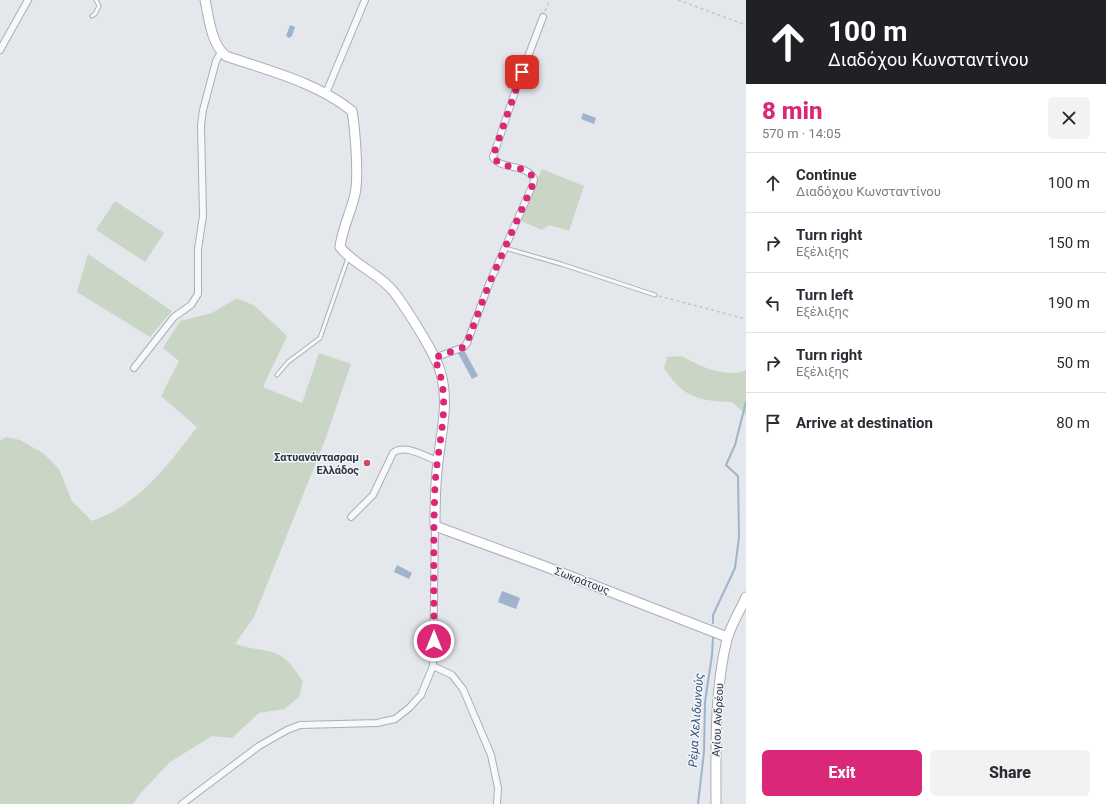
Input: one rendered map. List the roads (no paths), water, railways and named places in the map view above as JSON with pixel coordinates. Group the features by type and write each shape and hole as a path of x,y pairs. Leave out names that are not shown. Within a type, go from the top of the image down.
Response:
{"street":[{"path":"0,50 28,0"},
{"path":"182,804 259,746 287,730 300,725 377,723 395,719 409,708 421,694 433,666 435,485 445,397 441,373 434,358 394,292 379,278 348,258 340,248 342,235 355,193 354,125 352,111 326,93 302,82 226,56 221,52 215,40 205,0"},
{"path":"326,93 365,0"},
{"path":"434,358 464,347 467,343 534,179 528,171 495,160 494,152 543,17"},
{"path":"134,368 174,317 191,305 198,294 198,249 203,216 201,126 203,110 216,61 221,52"},
{"path":"351,517 373,495 394,453 397,450 404,449 438,462"},
{"name":"Σωκράτους","path":"435,526 544,566 727,638"},
{"name":"Αγίου Ανδρέου","path":"716,804 719,691 727,638 746,597"},
{"path":"433,666 452,675 463,689 491,755 498,788 497,804"}],"lane":[{"path":"92,16 95,14 99,6 96,0"},
{"path":"505,248 561,264 656,295"},
{"path":"276,375 288,362 320,338 348,258"}],"water":[{"path":"290,25 295,27 292,36 289,38 286,36"},
{"path":"583,113 596,118 594,124 581,119"},
{"path":"464,350 478,376 472,379 458,353"},
{"path":"397,565 412,573 409,579 394,572"},
{"path":"502,591 520,598 516,609 498,602"}],"waterway":[{"name":"Ρέμα Χελιδωνούς","path":"713,623 713,615 735,568 739,537 738,476 726,465 735,445 746,402"},
{"name":"Ρέμα Χελιδωνούς","path":"698,804 704,752 705,702 712,655 713,637"}],"place":[{"name":"Σατυανάντασραμ Ελλάδος","path":"367,463"}]}
